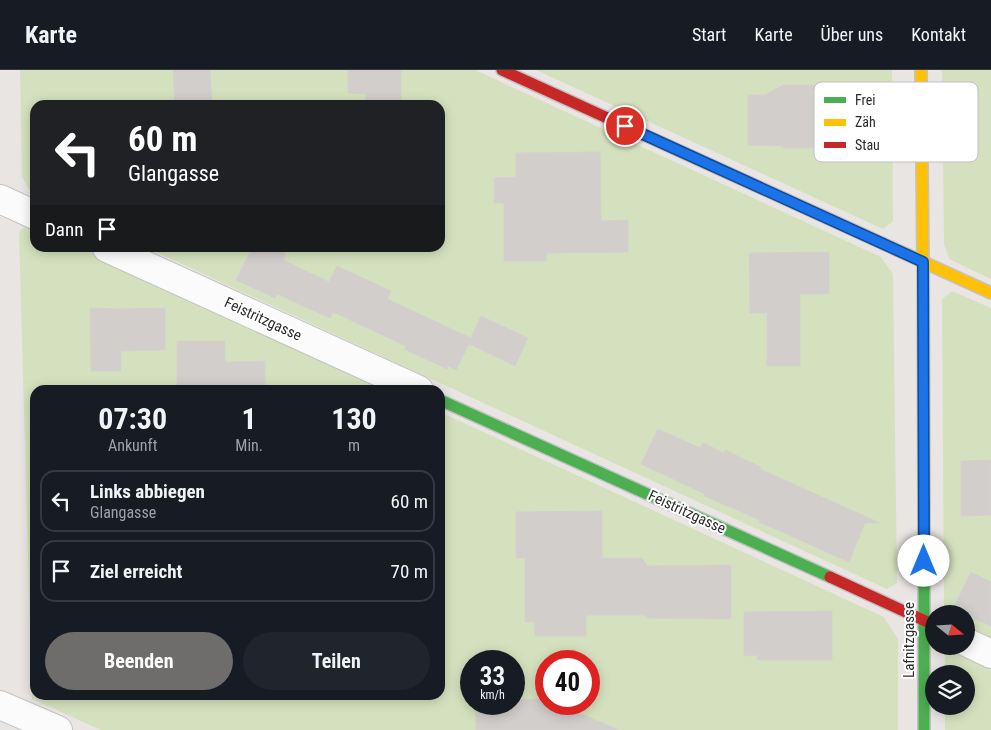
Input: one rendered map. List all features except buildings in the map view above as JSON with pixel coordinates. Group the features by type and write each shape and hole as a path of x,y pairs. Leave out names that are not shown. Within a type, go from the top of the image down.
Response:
{"street":[{"path":"502,70 991,293"},
{"name":"Lafnitzgasse","path":"922,162 929,605"},
{"path":"0,199 30,213"},
{"name":"Feistritzgasse","path":"116,252 408,385"},
{"name":"Feistritzgasse","path":"445,402 925,621"},
{"path":"975,646 991,654"},
{"name":"Lafnitzgasse","path":"924,730 928,655"},
{"path":"0,705 58,730"}],"green space":[{"path":"20,70 475,70 881,257 893,274 897,583 887,589 156,252 445,252 445,100 30,100 30,191 22,177"},
{"path":"536,70 892,70 892,82 814,82 814,162 893,162 893,221 883,229"},
{"path":"942,70 991,70 991,279 949,259 944,244 943,162 978,162 978,82 942,82"},
{"path":"30,223 30,252 92,252 382,385 30,385 30,627 19,232"},
{"path":"952,291 991,308 991,642 975,634 975,605 944,605 942,299"},
{"path":"445,414 884,617 898,639 898,730 101,730 34,700 445,700"},
{"path":"947,655 960,655 991,670 991,730 945,730 945,715 975,715 975,665 945,665 945,657"}],"traffic: fast":[{"path":"445,402 830,577"},
{"path":"924,502 924,730"}],"traffic: slow":[{"path":"921,70 921,82"},
{"path":"922,162 924,502"},
{"path":"884,244 991,293"}],"traffic: jam":[{"path":"502,70 884,244"},
{"path":"830,577 925,621"}],"route":[{"path":"625,126 923,262 924,561"}]}
